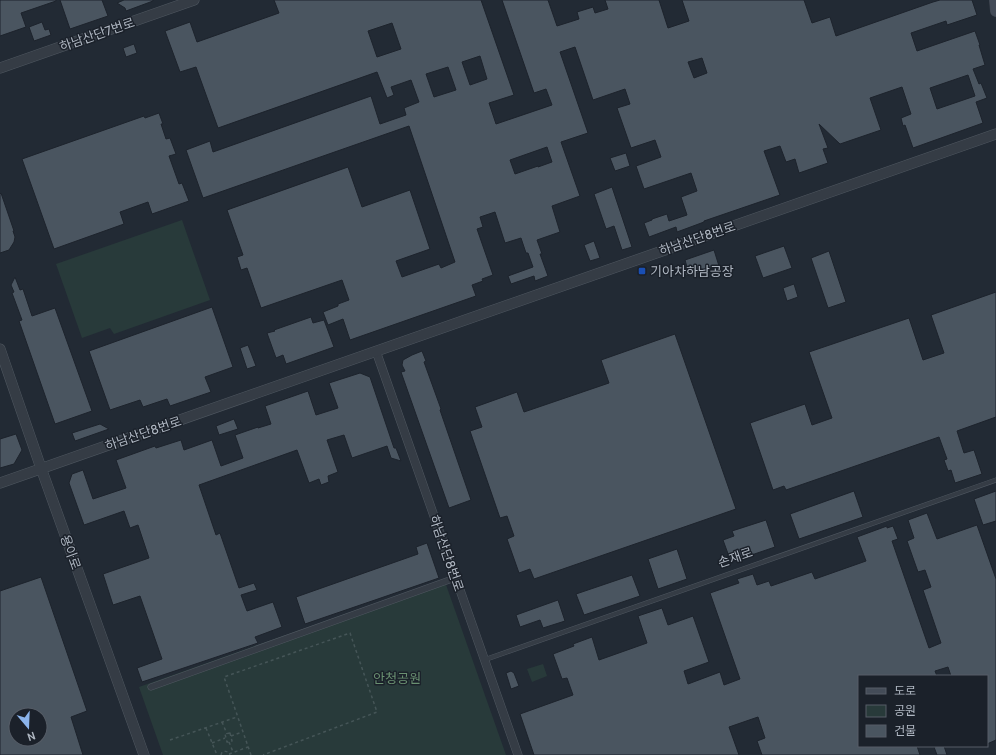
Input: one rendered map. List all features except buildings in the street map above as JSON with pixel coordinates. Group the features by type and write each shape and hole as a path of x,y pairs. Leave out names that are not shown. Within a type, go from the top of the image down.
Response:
{"main road":[{"path":"995,0 996,11"}],"street":[{"name":"하남산단7번로","path":"0,68 194,0"},
{"name":"하남산단8번로","path":"0,483 996,134"},
{"name":"용아로","path":"0,349 144,755"},
{"name":"하남산단8번로","path":"376,351 518,755"},
{"path":"152,687 455,578"}],"lane":[{"name":"손재로","path":"484,660 996,480"}],"path":[{"path":"251,755 224,677 350,633 377,712 263,755"},
{"path":"170,740 237,717"},
{"path":"222,722 227,742 229,742 233,752"},
{"path":"206,728 217,755"},
{"path":"231,736 243,732"},
{"path":"226,734 230,733 231,736"},
{"path":"229,742 232,741 231,736"},
{"path":"212,743 226,738"},
{"path":"221,755 224,751 229,754 248,747"}],"green space":[{"path":"182,220 210,300 114,334 110,328 82,338 56,264"},
{"name":"안청공원","path":"444,579 506,755 163,755 139,687"},
{"path":"543,664 547,676 532,682 527,669"}],"place":[{"name":"기아차하남공장","path":"642,271"}]}
